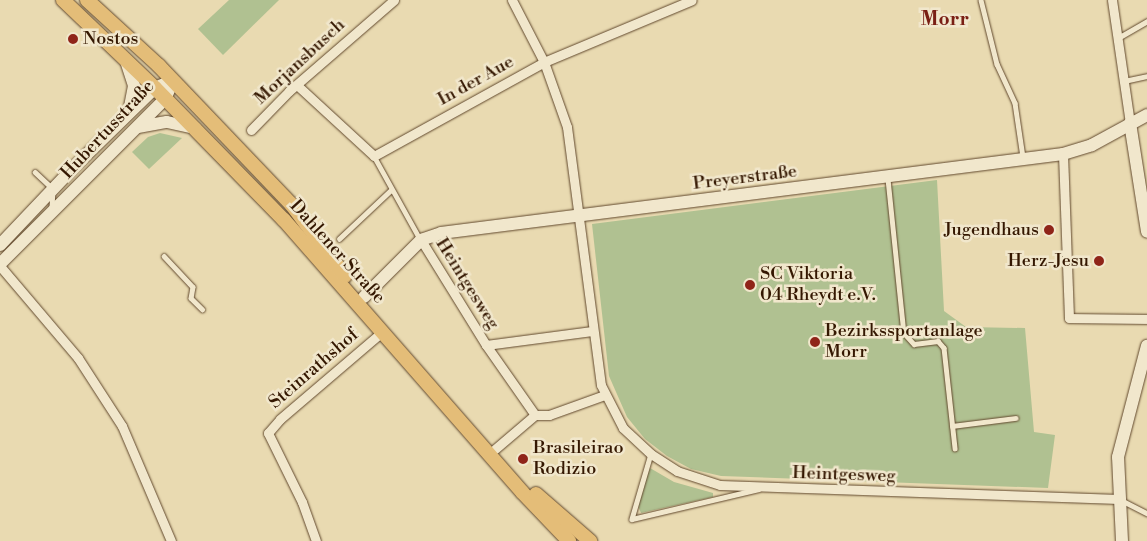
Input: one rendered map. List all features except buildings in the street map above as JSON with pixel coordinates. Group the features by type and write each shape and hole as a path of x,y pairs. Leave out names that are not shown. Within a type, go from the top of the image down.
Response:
{"main road":[{"name":"Dahlener Straße","path":"63,0 155,88 284,220 522,492 569,541"},
{"name":"Dahlener Straße","path":"86,0 173,81 291,204 364,297 495,449 541,499 590,541"},
{"path":"125,59 134,86 128,114"},
{"name":"Hubertusstraße","path":"0,245 53,189 155,88 173,81"},
{"name":"Hubertusstraße","path":"0,265 165,99 173,81"},
{"name":"Preyerstraße","path":"364,297 421,240 441,233 888,178 1062,154 1092,145 1147,115"},
{"path":"138,127 167,122 195,128"},
{"path":"1130,123 1147,232"},
{"path":"1122,541 1118,457 1147,348"}],"street":[{"name":"Morjansbusch","path":"251,130 394,0"},
{"name":"Heintgesweg","path":"512,0 544,62 567,127 592,331 605,395 623,428 650,454 677,471 699,480 760,488 1119,499"},
{"name":"In der Aue","path":"374,156 544,62 692,0"},
{"path":"1112,0 1130,123"},
{"path":"298,86 374,156"},
{"path":"1062,154 1069,318 1147,320"},
{"name":"Heintgesweg","path":"421,240 486,346 535,414"},
{"path":"0,265 78,358 122,426 171,541"},
{"name":"Steinrathshof","path":"316,541 302,502 268,433 280,419 383,331"},
{"name":"Heintgesweg","path":"486,346 592,331"},
{"path":"495,449 535,414 549,415 605,395"}],"lane":[{"path":"981,0 997,64 1014,102 1023,160"},
{"path":"1118,38 1147,20"},
{"path":"1124,81 1147,76"},
{"path":"374,156 391,190 421,240"},
{"path":"35,172 53,189 51,215"},
{"path":"888,178 904,333 914,344 938,341 944,348 955,448"},
{"path":"339,240 391,190"},
{"path":"164,256 193,287 192,298 202,310"},
{"path":"952,426 1015,418"},
{"path":"650,454 632,519 760,488"},
{"path":"1119,499 1147,513"}],"green space":[{"path":"229,0 279,0 223,55 198,29"},
{"path":"160,133 182,138 149,169 132,152 148,137"},
{"name":"Bezirkssportanlage Morr","path":"937,180 944,311 966,327 1025,328 1034,432 1055,435 1048,488 721,476 691,469 667,456 645,439 627,417 609,376 592,224"},
{"path":"650,468 674,482 713,493 713,497 641,513 637,504"}],"place":[{"name":"Nostos","path":"73,39"},
{"name":"Jugendhaus","path":"1049,230"},
{"name":"Herz-Jesu","path":"1099,261"},
{"name":"SC Viktoria 04 Rheydt e.V.","path":"750,285"},
{"name":"Bezirkssportanlage Morr","path":"815,342"},
{"name":"Brasileirao Rodizio","path":"523,459"}],"district":[{"name":"Morr","path":"945,20"}]}
